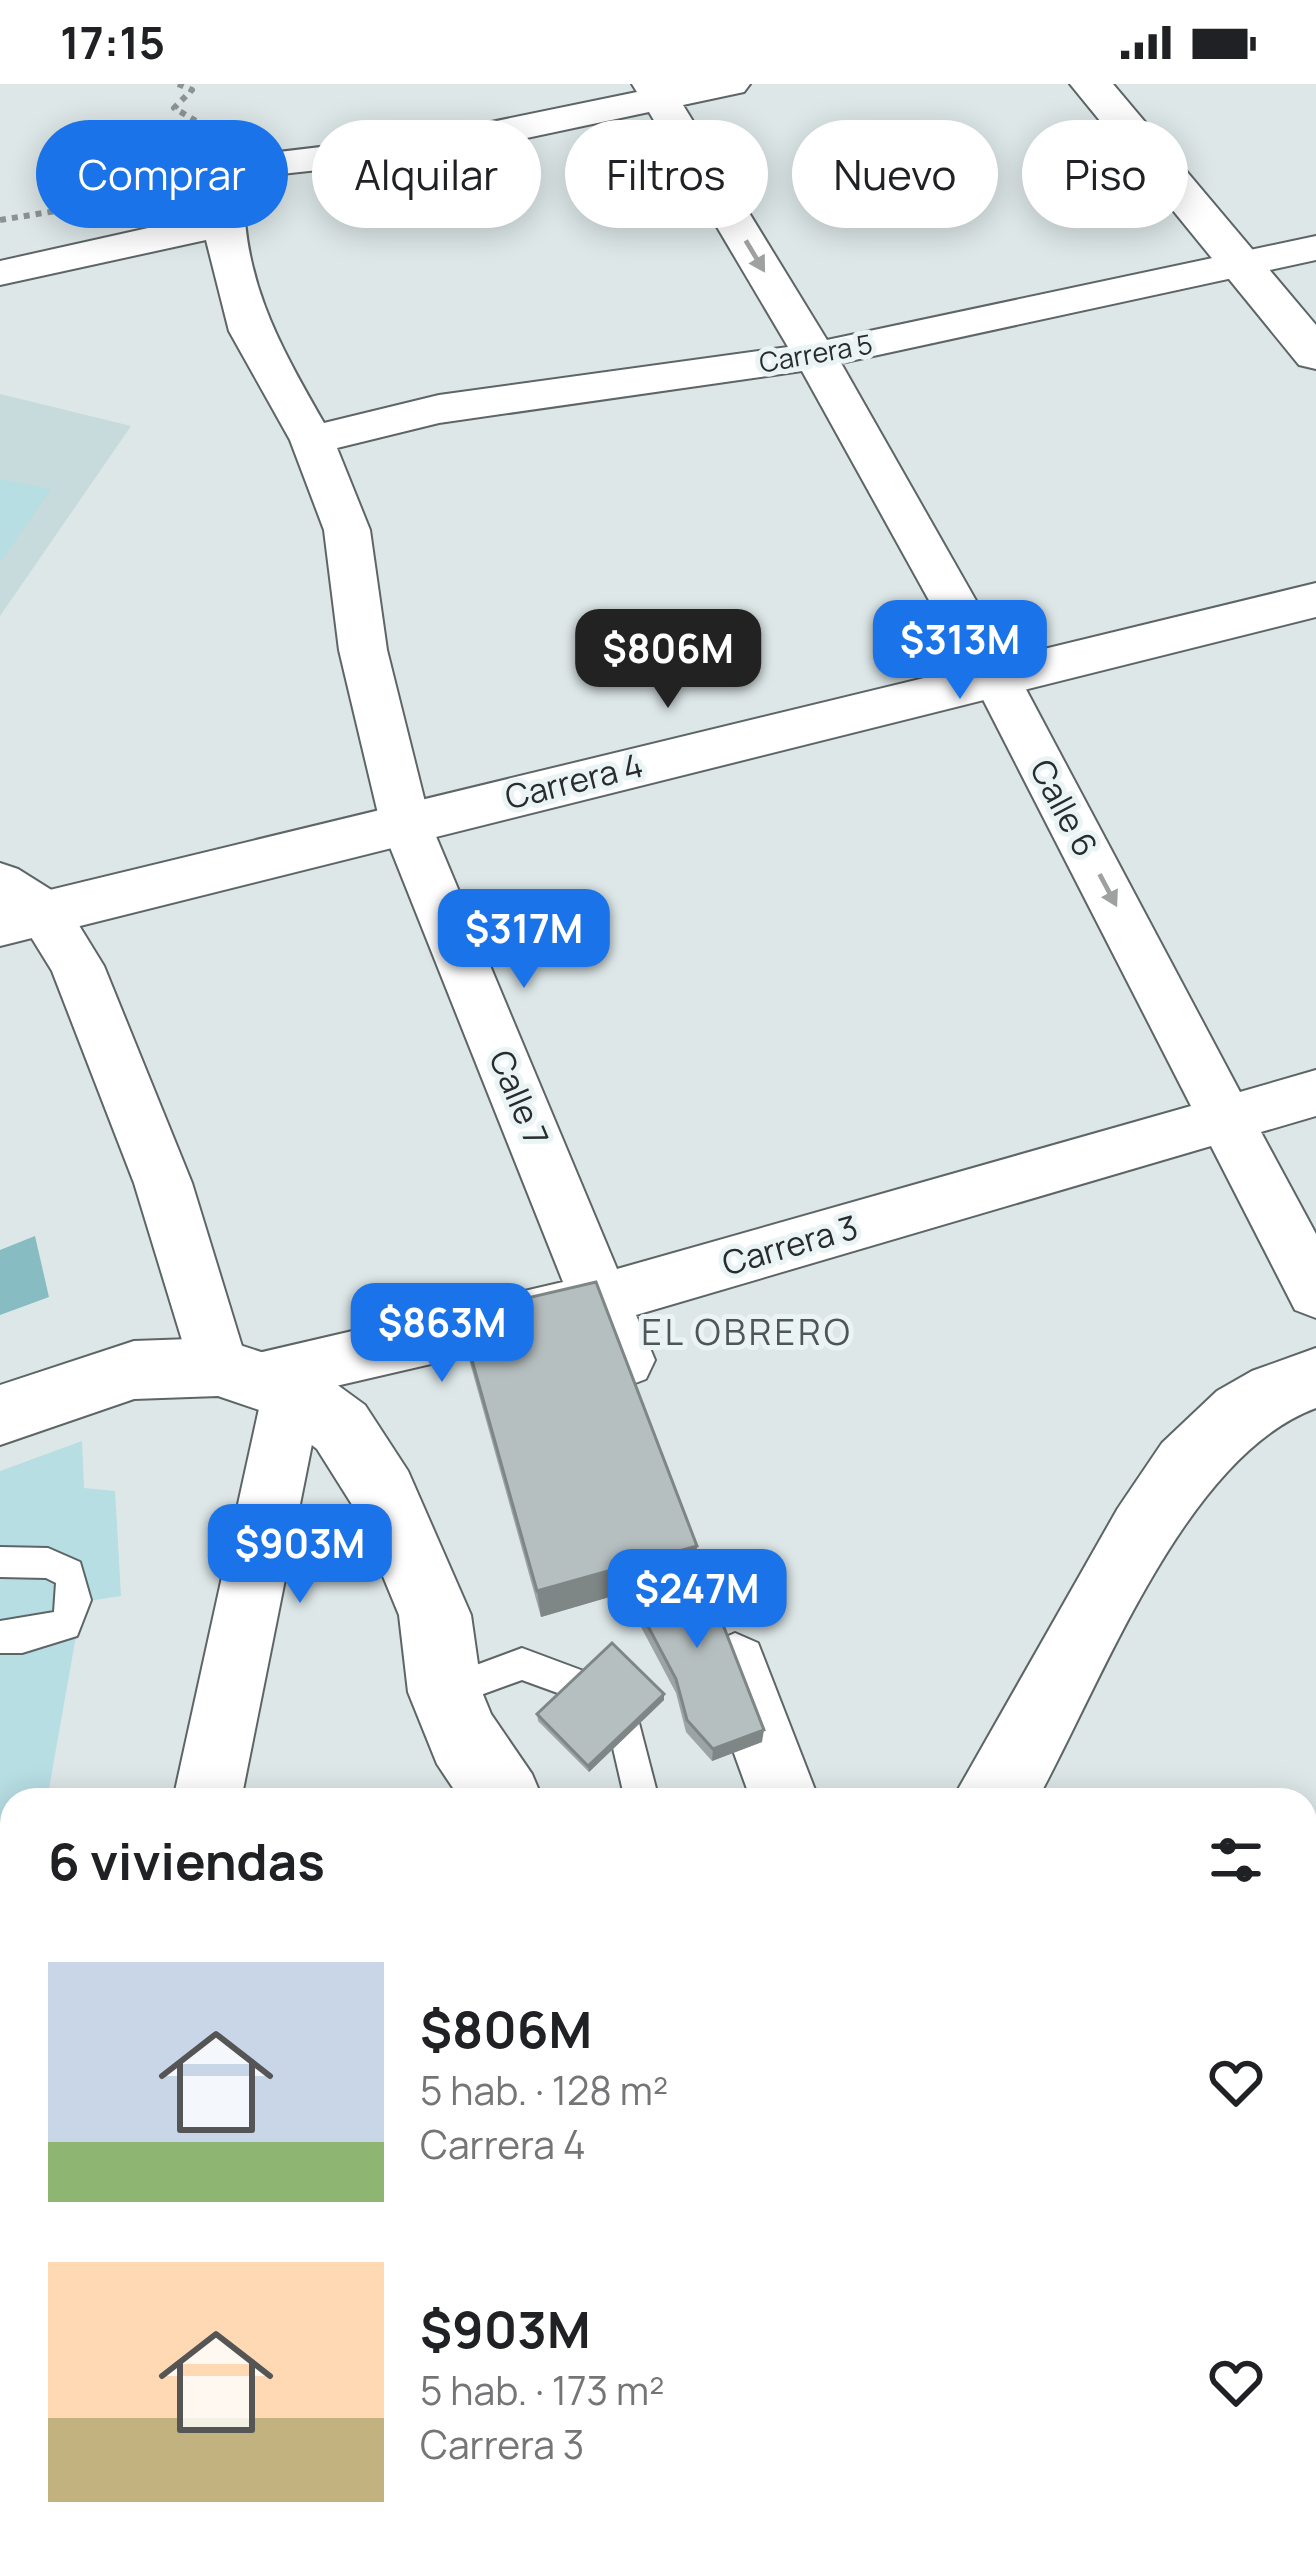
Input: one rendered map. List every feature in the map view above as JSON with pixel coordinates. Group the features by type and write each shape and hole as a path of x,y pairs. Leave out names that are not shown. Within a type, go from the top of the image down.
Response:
{"main road":[{"path":"1091,84 1316,355"},
{"name":"Carrera 4","path":"14,906 405,822 1316,600"},
{"name":"Carrera 3","path":"27,1406 134,1370 257,1378"},
{"path":"257,1378 341,1427 383,1493 435,1615 445,1691 463,1738 497,1788"},
{"path":"999,1788 1167,1485 1229,1418 1283,1387 1316,1378"}],"street":[{"path":"288,178 655,90 730,84"},
{"name":"Calle 6","path":"655,90 815,356 996,678 1316,1292"},
{"path":"0,273 125,228"},
{"name":"Calle 7","path":"230,228 250,332 312,440 347,530 363,650 405,822 602,1299 642,1408"},
{"name":"Carrera 5","path":"312,440 439,409 815,356 1316,248"},
{"path":"14,906 77,966 163,1183 257,1378 208,1788"},
{"name":"Carrera 3","path":"257,1378 602,1299 1316,1094"},
{"path":"721,1626 780,1788"}],"lane":[{"path":"0,1562 48,1563 69,1573 76,1589 75,1607 65,1625 22,1637 0,1637"},
{"path":"445,1691 522,1664 577,1684"},
{"path":"627,1736 639,1788"}],"path":[{"path":"178,84 192,90 174,108 194,120"},
{"path":"0,220 36,214"}],"shaded area":[{"path":"0,394 131,426 0,616"},
{"path":"0,479 51,489 0,563"},
{"path":"35,1236 49,1297 0,1315 0,1250"},
{"path":"82,1441 84,1488 115,1491 121,1596 82,1602 49,1788 0,1788 0,1471"}],"building":[{"path":"596,1282 697,1546 537,1591 459,1314"},
{"path":"697,1558 764,1730 713,1749 687,1720 676,1679 623,1579"},
{"path":"612,1643 664,1694 588,1766 537,1714"}],"district":[{"name":"EL OBRERO","path":"747,1332"}]}
